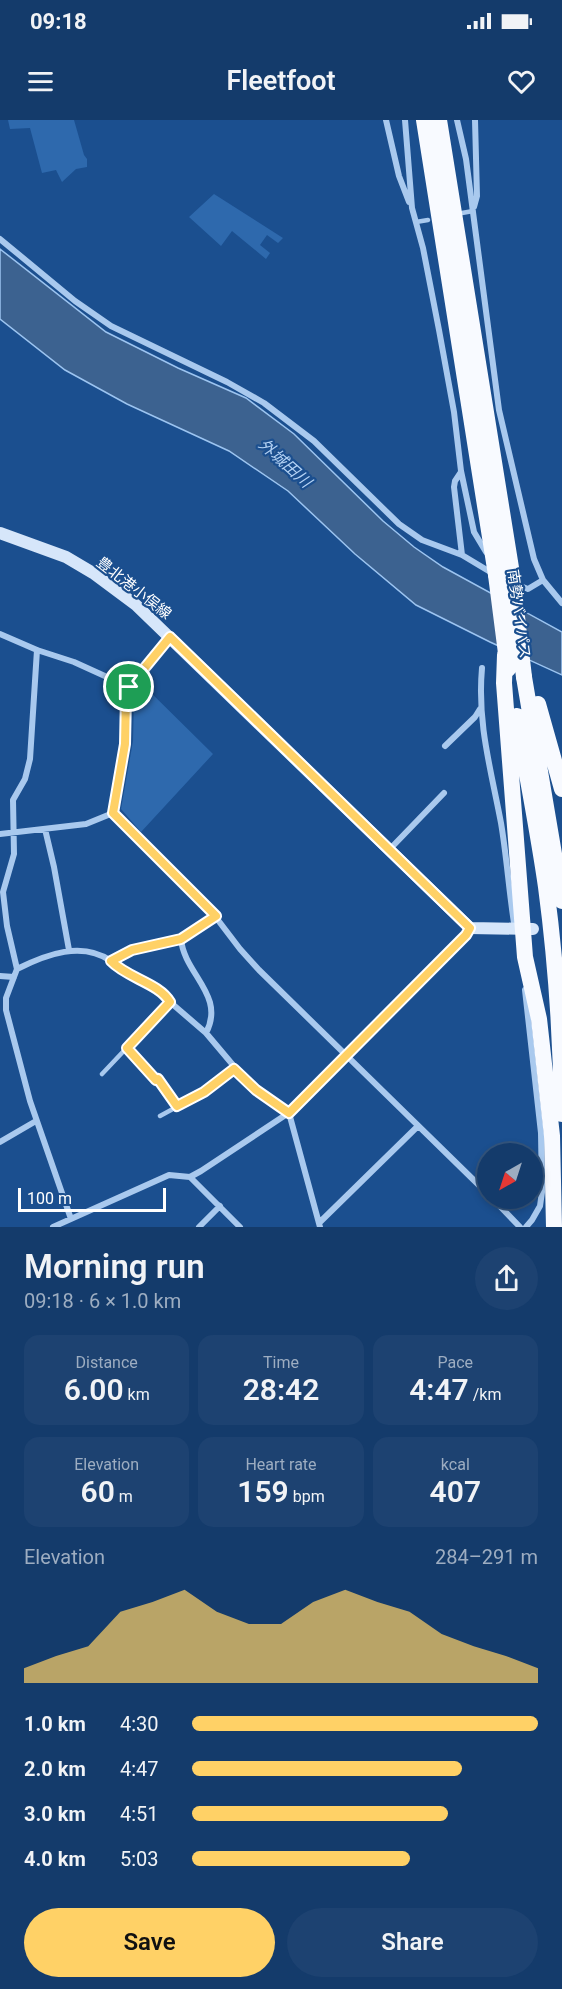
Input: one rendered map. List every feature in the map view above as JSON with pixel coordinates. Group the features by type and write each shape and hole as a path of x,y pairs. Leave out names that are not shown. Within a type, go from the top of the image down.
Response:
{"highway":[{"name":"南勢バイパス","path":"424,120 504,575"},
{"name":"南勢バイパス","path":"439,120 504,575 513,653 524,677 562,901"},
{"name":"南勢バイパス","path":"513,653 508,669 546,884 551,925 558,994 562,1114"},
{"path":"513,653 536,696 562,789"},
{"path":"513,653 504,683 525,957 539,1019 551,1124 556,1227"},
{"path":"556,1227 562,1176"}],"main road":[{"name":"豊北港小俣線","path":"0,533 59,554 93,573 136,605 470,928"},
{"path":"470,928 523,930"}],"street":[{"path":"386,120 399,176 412,208 423,248 454,412 461,471 474,532 504,575"},
{"path":"405,120 412,208"},
{"path":"457,120 466,159 499,410 534,559 543,580 562,603"},
{"path":"473,211 477,196 475,120"},
{"path":"0,240 75,301 111,326 227,382 264,403 324,450 399,524 422,540 462,555 490,572 528,589 543,580"},
{"path":"461,471 454,487 462,555"},
{"path":"0,634 37,650 74,662 129,687"},
{"path":"113,813 125,744 126,695 129,687 170,637"},
{"path":"37,650 30,759 25,779 13,800 14,854 3,892 4,926 17,969 6,998 6,1010 19,1066 36,1121 71,1219"},
{"path":"482,668 480,709 489,771 523,930"},
{"path":"445,746 475,717 480,709"},
{"path":"388,850 444,793"},
{"path":"0,834 86,824 113,813"},
{"path":"113,813 216,916 259,970 477,1183"},
{"path":"45,829 69,950"},
{"path":"17,969 46,956 69,950 87,950 111,961 132,950 181,939 216,916"},
{"path":"53,1227 169,1175 190,1177 289,1113 466,935 470,928"},
{"path":"181,939 188,962 208,996 211,1011 206,1033"},
{"path":"525,957 525,995 542,1133 543,1192 540,1206 526,1227"},
{"path":"0,976 14,977"},
{"path":"170,1002 206,1033 234,1069 256,1090 289,1113 320,1225 418,1126"},
{"path":"0,1142 36,1121"},
{"path":"190,1177 240,1227"},
{"path":"199,1227 220,1206"},
{"path":"503,1209 520,1227"}],"lane":[{"path":"462,213 473,211"},
{"path":"416,222 428,220"},
{"path":"102,1074 170,1002 156,988 124,971 111,961"},
{"path":"127,1048 156,1080 158,1079 164,1085 177,1106"},
{"path":"160,1116 204,1092 234,1069"}],"shaded area":[{"path":"8,120 74,120 87,159 87,167 76,169 62,182 56,170 42,173 30,128 10,129"},
{"path":"214,194 283,238 278,243 267,235 260,245 270,253 266,259 232,231 221,246 189,217"},
{"path":"140,682 213,754 141,832 121,809 133,741 134,697"}],"water":[{"name":"外城田川","path":"0,249 106,332 178,368 246,398 294,434 383,521 414,547 443,567 562,632 562,675 416,605 355,554 288,491 229,451 127,404 65,370 0,319"}],"route":[{"path":"170,637 470,928 466,935 289,1113 256,1090 234,1069 204,1092 177,1106 164,1085 158,1079 156,1080 127,1048 170,1002 156,988 142,982 111,961 150,944 181,939 216,916 113,813 125,744 126,695 129,687 170,637"}]}
